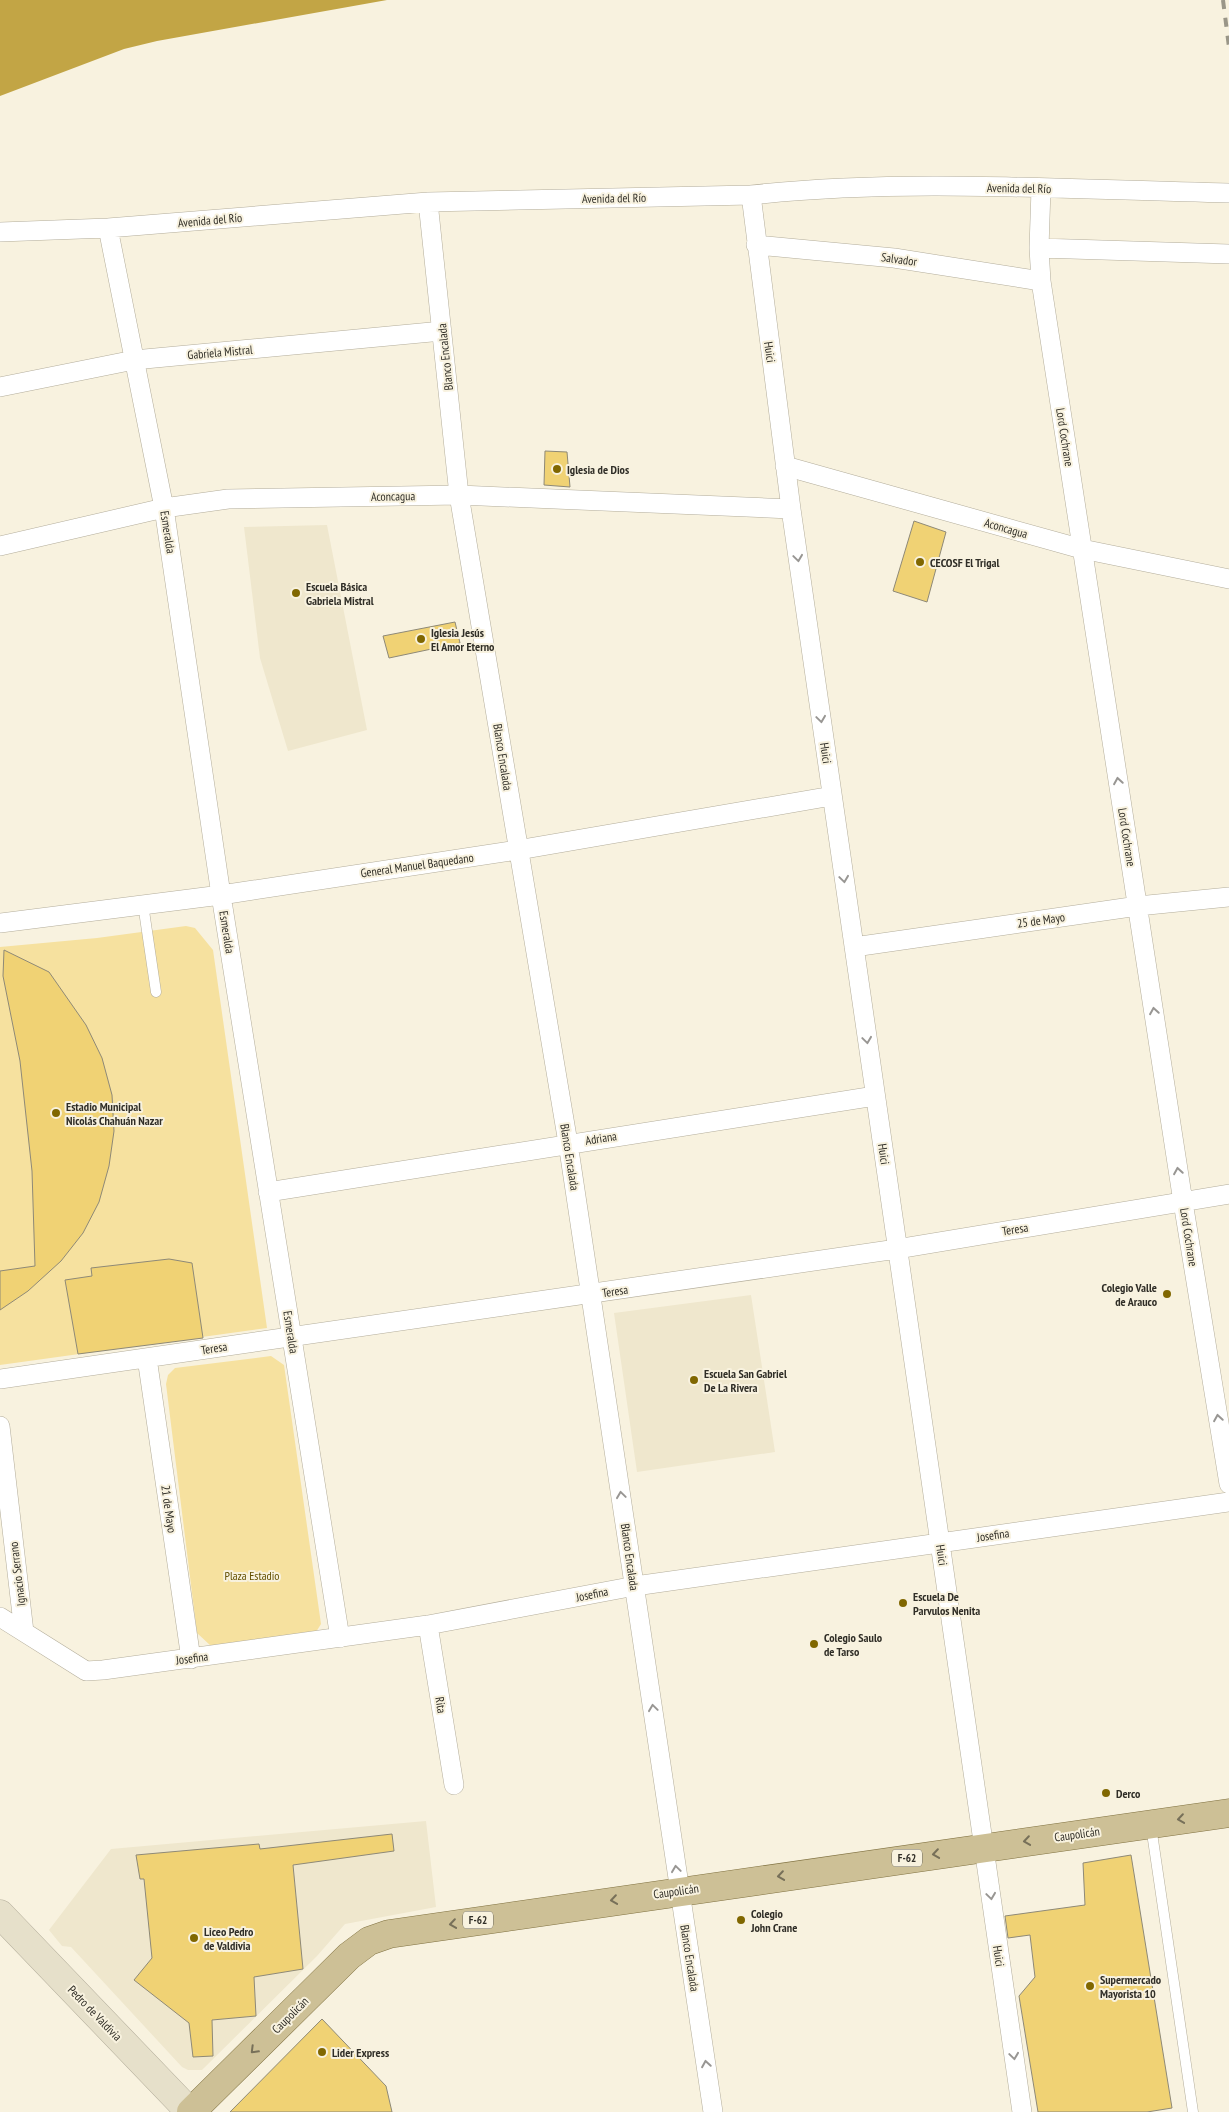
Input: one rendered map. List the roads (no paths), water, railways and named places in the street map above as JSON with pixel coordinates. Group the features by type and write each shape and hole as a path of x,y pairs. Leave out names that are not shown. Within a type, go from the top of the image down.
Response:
{"main road":[{"name":"Caupolicán","path":"190,2112 349,1956 369,1941 389,1934 1229,1812"}],"street":[{"name":"Avenida del Río","path":"0,232 108,228 428,202 751,195 804,190 893,186 1229,193"},
{"name":"Lord Cochrane","path":"1041,189 1039,248 1041,281 1183,1202 1229,1484"},
{"name":"Huici","path":"751,195 791,509 1022,2112"},
{"name":"Blanco Encalada","path":"428,202 459,495 568,1143 713,2112"},
{"name":"Esmeralda","path":"108,228 164,508 221,895 340,1638"},
{"name":"Salvador","path":"756,245 894,258 1041,281"},
{"path":"1039,248 1229,254"},
{"name":"Gabriela Mistral","path":"0,387 134,360 442,331"},
{"name":"Aconcagua","path":"785,466 1082,549 1229,580"},
{"name":"Aconcagua","path":"0,546 164,508 228,499 459,495 791,509"},
{"name":"General Manuel Baquedano","path":"0,923 221,895 518,850 832,796"},
{"name":"25 de Mayo","path":"854,947 1138,906 1229,897"},
{"name":"Adriana","path":"268,1192 568,1143 875,1096"},
{"name":"Teresa","path":"0,1379 897,1249 1229,1194"},
{"name":"21 de Mayo","path":"148,1358 191,1659"},
{"name":"Ignacio Serrano","path":"0,1426 24,1632"},
{"name":"Josefina","path":"0,1617 86,1671 191,1659 428,1625 635,1586 1229,1502"},
{"name":"Rita","path":"428,1625 454,1785"},
{"name":"Pedro de Valdivia","path":"0,1914 190,2112"}],"lane":[{"path":"143,904 156,992"},
{"path":"1150,1824 1193,2112"}],"railway":[{"path":"1223,0 1229,47"}],"place":[{"name":"Iglesia de Dios","path":"557,469"},
{"name":"CECOSF El Trigal","path":"920,562"},
{"name":"Escuela Básica Gabriela Mistral","path":"296,593"},
{"name":"Iglesia Jesús El Amor Eterno","path":"421,639"},
{"name":"Estadio Municipal Nicolás Chahuán Nazar","path":"56,1113"},
{"name":"Colegio Valle de Arauco","path":"1167,1294"},
{"name":"Escuela San Gabriel De La Rivera","path":"694,1380"},
{"name":"Escuela De Parvulos Nenita","path":"903,1603"},
{"name":"Colegio Saulo de Tarso","path":"814,1644"},
{"name":"Derco","path":"1106,1793"},
{"name":"Colegio John Crane","path":"741,1920"},
{"name":"Liceo Pedro de Valdivia","path":"194,1938"},
{"name":"Supermercado Mayorista 10","path":"1090,1986"},
{"name":"Lider Express","path":"322,2052"}],"park label":[{"name":"Plaza Estadio","path":"252,1575"}]}
